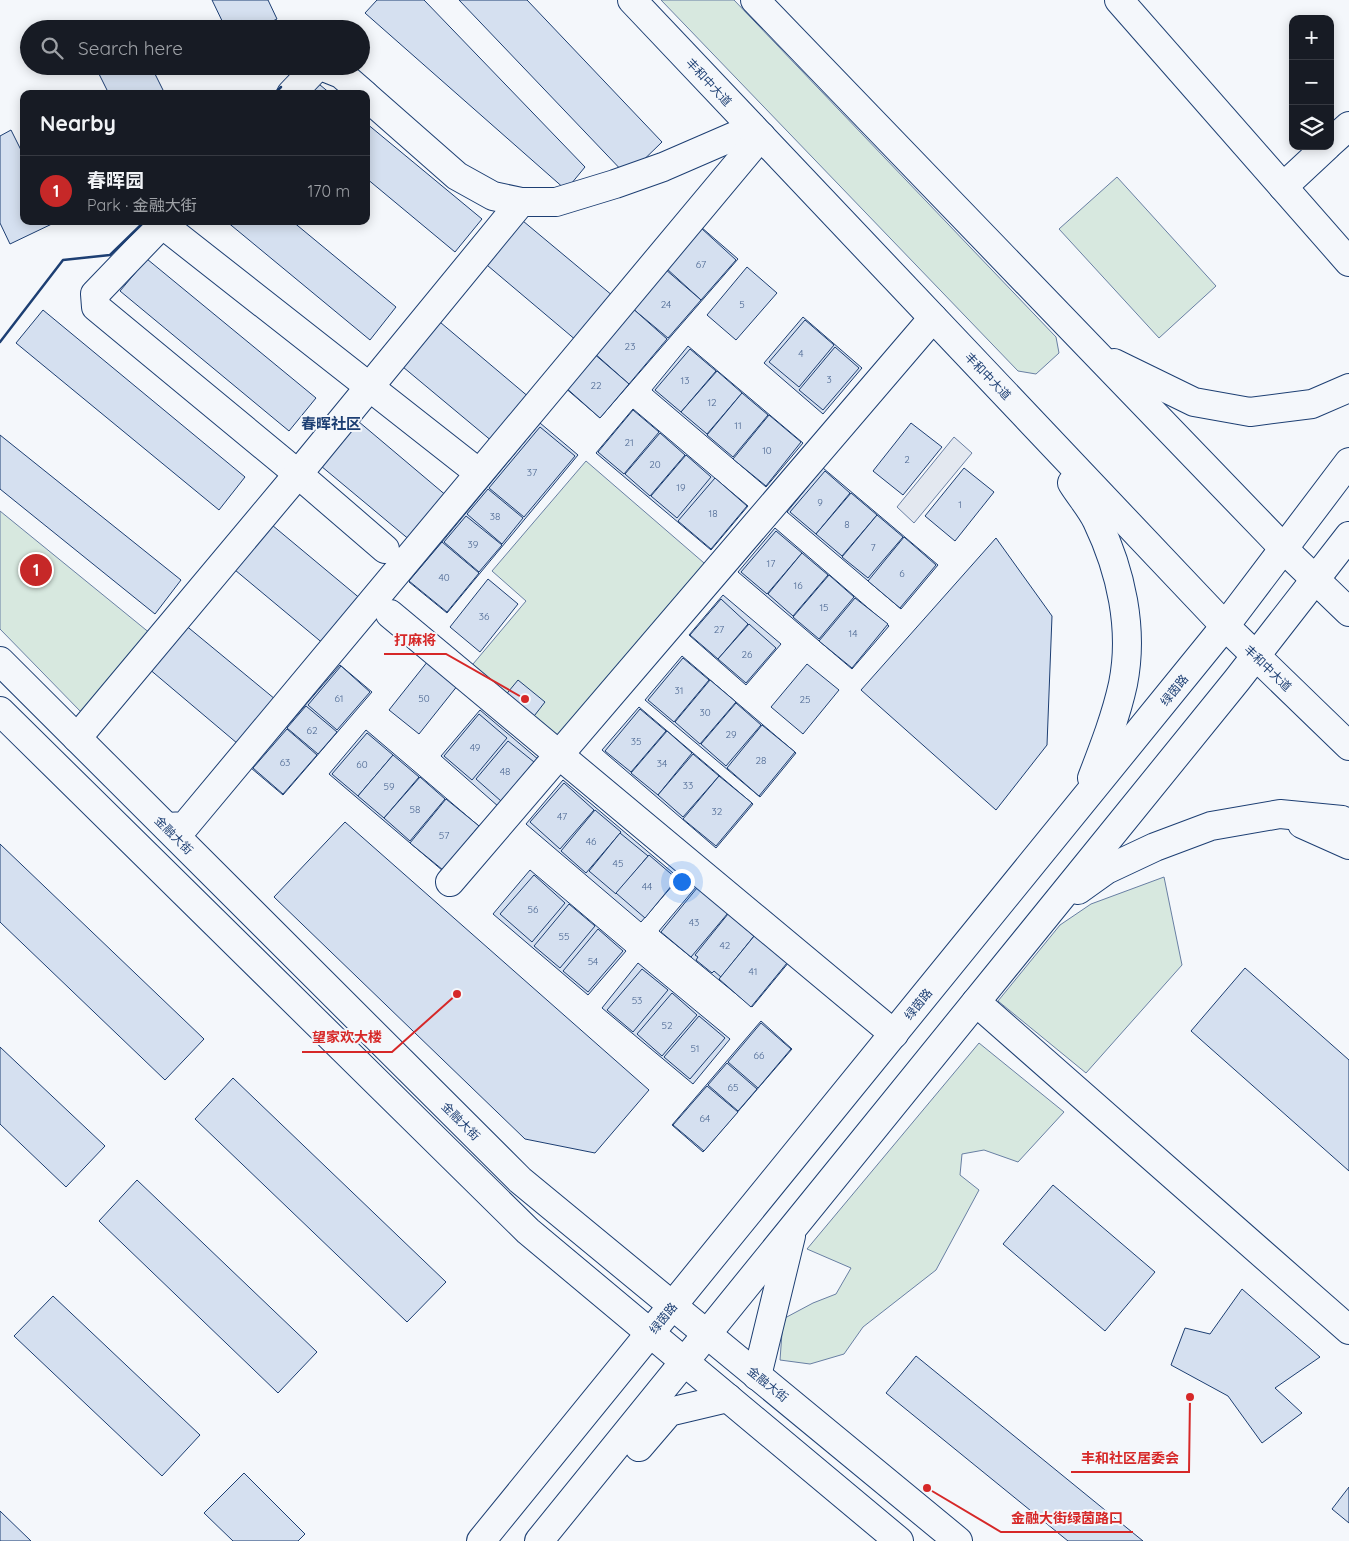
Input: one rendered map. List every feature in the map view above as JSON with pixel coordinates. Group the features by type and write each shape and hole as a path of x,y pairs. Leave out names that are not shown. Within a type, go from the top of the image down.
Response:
{"street":[{"name":"丰和中大道","path":"632,0 1225,626 1349,746"},
{"path":"756,0 1315,580 1349,612"},
{"path":"1119,0 1349,262"},
{"path":"295,90 309,75"},
{"path":"341,75 359,90"},
{"path":"370,99 457,176 493,196 521,202 556,202 663,167 757,132"},
{"path":"1334,139 1349,126"},
{"path":"167,827 186,826 479,474 757,132"},
{"path":"1283,187 1323,150"},
{"path":"77,738 298,474 368,386 521,202"},
{"path":"162,225 95,294 96,307 298,474 385,549"},
{"path":"167,225 479,474"},
{"path":"450,882 933,318"},
{"path":"1098,356 1194,402 1250,412 1312,404 1349,388"},
{"path":"1033,423 1097,520 1121,583 1127,633 1123,683 1109,736 1082,802"},
{"name":"绿茵路","path":"482,1541 1225,626 1349,462"},
{"path":"545,1534 1256,656 1349,536"},
{"path":"390,614 894,1034"},
{"name":"金融大街","path":"0,661 520,1180 958,1541"},
{"path":"0,711 528,1230 898,1541"},
{"path":"1050,910 1106,870 1155,847 1211,826 1280,814 1342,820 1349,823"},
{"path":"1280,814 1349,845"},
{"path":"976,1002 1349,1330"},
{"path":"757,1376 792,1228"},
{"path":"545,1534 585,1509 669,1412 728,1398"}],"shaded area":[{"path":"661,0 734,0 1056,337 1059,353 1036,374 1018,371"},
{"path":"1117,177 1216,286 1159,338 1059,229"},
{"path":"954,437 972,453 914,523 897,507"},
{"path":"586,461 711,569 558,748 468,670 526,601 492,571"},
{"path":"0,511 151,634 82,713 0,629"},
{"path":"1164,877 1182,965 1086,1073 998,1001 1060,925 1091,904"},
{"path":"979,1043 1064,1112 1018,1162 984,1150 962,1154 960,1175 979,1190 936,1270 863,1327 844,1354 810,1364 780,1360 783,1319 813,1303 836,1294 851,1268 807,1249"}],"building":[{"path":"212,0 268,0 277,19 275,20 222,20"},
{"path":"377,0 424,0 585,167 566,190 365,13"},
{"path":"459,0 527,0 662,142 627,176"},
{"path":"100,75 156,75 163,90 107,90"},
{"path":"314,80 326,90 305,90"},
{"path":"370,126 482,219 455,252 370,181"},
{"path":"11,130 20,148 20,225 50,225 10,244 0,223 0,136"},
{"path":"517,216 613,296 577,341 481,260"},
{"path":"231,225 297,225 396,307 370,340"},
{"path":"701,227 738,259 600,418 563,386"},
{"path":"701,228 736,260 701,300 666,268"},
{"path":"147,259 316,398 289,431 120,291"},
{"path":"747,267 777,293 736,340 707,315"},
{"path":"665,269 701,300 668,338 632,308"},
{"path":"631,307 667,339 629,384 593,352"},
{"path":"43,310 245,477 219,510 16,343"},
{"path":"434,317 530,398 493,442 397,362"},
{"path":"803,317 862,368 823,414 764,363"},
{"path":"805,320 834,345 799,387 769,362"},
{"path":"688,346 803,443 766,487 652,390"},
{"path":"835,347 859,368 823,410 799,390"},
{"path":"690,349 716,371 681,412 655,390"},
{"path":"592,352 629,384 600,418 564,386"},
{"path":"717,371 742,393 707,434 681,412"},
{"path":"742,393 768,415 733,457 707,435"},
{"path":"633,409 748,506 711,550 596,453"},
{"path":"633,410 659,432 624,474 598,452"},
{"path":"769,415 801,442 766,486 733,459"},
{"path":"352,416 448,497 411,541 315,461"},
{"path":"540,423 578,455 447,613 409,582"},
{"path":"911,423 942,447 903,495 873,471"},
{"path":"540,427 575,456 524,517 489,488"},
{"path":"660,433 685,455 650,496 625,474"},
{"path":"0,435 181,580 155,614 0,489"},
{"path":"686,455 711,477 677,518 651,496"},
{"path":"823,468 938,565 901,609 787,512"},
{"path":"964,468 994,492 955,541 925,516"},
{"path":"825,471 850,493 816,534 790,512"},
{"path":"715,478 747,506 711,549 678,521"},
{"path":"488,489 523,518 502,544 467,514"},
{"path":"851,493 877,515 842,556 816,534"},
{"path":"877,515 903,537 868,578 842,557"},
{"path":"466,516 502,545 479,572 444,542"},
{"path":"266,520 362,600 325,645 229,565"},
{"path":"775,528 889,626 852,669 738,572"},
{"path":"776,531 802,553 767,594 741,572"},
{"path":"904,537 936,565 900,608 868,581"},
{"path":"996,538 1052,616 1047,745 996,810 861,690"},
{"path":"442,542 479,573 447,612 409,581"},
{"path":"802,553 828,575 793,616 768,594"},
{"path":"829,575 854,597 819,639 793,617"},
{"path":"488,579 518,604 480,652 450,627"},
{"path":"723,595 781,644 746,685 689,635"},
{"path":"855,598 888,624 852,668 819,641"},
{"path":"721,599 748,624 718,659 690,635"},
{"path":"184,624 281,704 244,749 148,668"},
{"path":"749,624 776,648 746,683 718,659"},
{"path":"682,656 796,753 760,797 645,700"},
{"path":"683,658 709,680 674,722 648,700"},
{"path":"428,661 458,685 419,734 389,710"},
{"path":"807,664 839,690 803,734 771,707"},
{"path":"340,665 372,692 283,795 251,768"},
{"path":"341,666 370,692 337,730 308,705"},
{"path":"518,680 545,702 531,720 504,697"},
{"path":"710,680 736,702 700,744 675,722"},
{"path":"736,703 761,725 726,766 701,744"},
{"path":"306,706 337,732 318,754 287,728"},
{"path":"639,707 753,804 716,848 602,750"},
{"path":"640,709 666,731 631,772 605,751"},
{"path":"480,710 539,760 499,807 441,756"},
{"path":"479,714 507,738 472,780 444,756"},
{"path":"762,725 795,752 759,796 727,768"},
{"path":"287,729 317,755 283,794 253,768"},
{"path":"366,730 480,827 443,871 329,774"},
{"path":"667,731 692,753 658,795 631,773"},
{"path":"367,733 393,755 358,796 332,774"},
{"path":"508,741 534,762 501,801 476,779"},
{"path":"693,754 719,776 683,817 658,795"},
{"path":"393,755 419,777 384,818 358,796"},
{"path":"719,776 752,803 716,846 683,819"},
{"path":"420,777 445,799 410,841 384,818"},
{"path":"563,780 679,878 641,922 526,824"},
{"path":"564,783 594,810 560,849 530,822"},
{"path":"446,799 479,826 443,870 410,843"},
{"path":"595,810 621,832 586,873 561,851"},
{"path":"345,822 649,1090 595,1153 525,1139 274,897"},
{"path":"620,833 648,856 616,894 589,871"},
{"path":"0,844 204,1039 165,1080 0,922"},
{"path":"649,855 677,879 645,918 616,893"},
{"path":"530,870 626,951 588,995 493,914"},
{"path":"534,875 565,903 532,942 500,914"},
{"path":"696,887 789,962 752,1007 659,931"},
{"path":"697,888 728,913 691,957 661,932"},
{"path":"569,904 595,926 560,968 534,946"},
{"path":"728,914 754,936 721,977 714,971 712,973 696,960 698,957 695,955"},
{"path":"598,929 623,951 588,992 563,971"},
{"path":"755,935 787,963 751,1007 719,979"},
{"path":"638,963 730,1039 693,1084 602,1008"},
{"path":"1245,968 1349,1060 1349,1171 1191,1031"},
{"path":"642,969 668,990 633,1032 607,1010"},
{"path":"672,993 697,1015 662,1056 637,1034"},
{"path":"699,1016 725,1038 690,1079 664,1057"},
{"path":"761,1021 792,1049 703,1152 672,1125"},
{"path":"761,1023 791,1049 758,1088 728,1062"},
{"path":"0,1047 105,1146 66,1187 0,1124"},
{"path":"727,1063 757,1089 738,1111 708,1085"},
{"path":"233,1078 446,1282 407,1322 195,1119"},
{"path":"707,1086 738,1112 704,1151 673,1125"},
{"path":"137,1180 317,1352 278,1393 99,1221"},
{"path":"1053,1185 1155,1272 1105,1331 1003,1244"},
{"path":"1242,1289 1320,1357 1275,1388 1302,1413 1262,1443 1228,1396 1171,1365 1185,1328 1210,1334"},
{"path":"53,1296 200,1435 162,1476 14,1336"},
{"path":"916,1356 1143,1541 1068,1541 886,1393"},
{"path":"244,1473 305,1534 298,1541 233,1541 204,1513"},
{"path":"1349,1487 1349,1523 1332,1509"},
{"path":"0,1511 31,1541 0,1541"}],"wall":[{"path":"278,90 281,87"},
{"path":"0,342 63,260 110,255 141,225"}],"place":[{"name":"春晖园","path":"36,570"},
{"name":"打麻将","path":"525,699"},
{"name":"望家欢大楼","path":"457,994"},
{"name":"丰和社区居委会","path":"1190,1397"},
{"name":"金融大街绿茵路口","path":"927,1488"}],"district":[{"name":"春晖社区","path":"331,423"}]}
